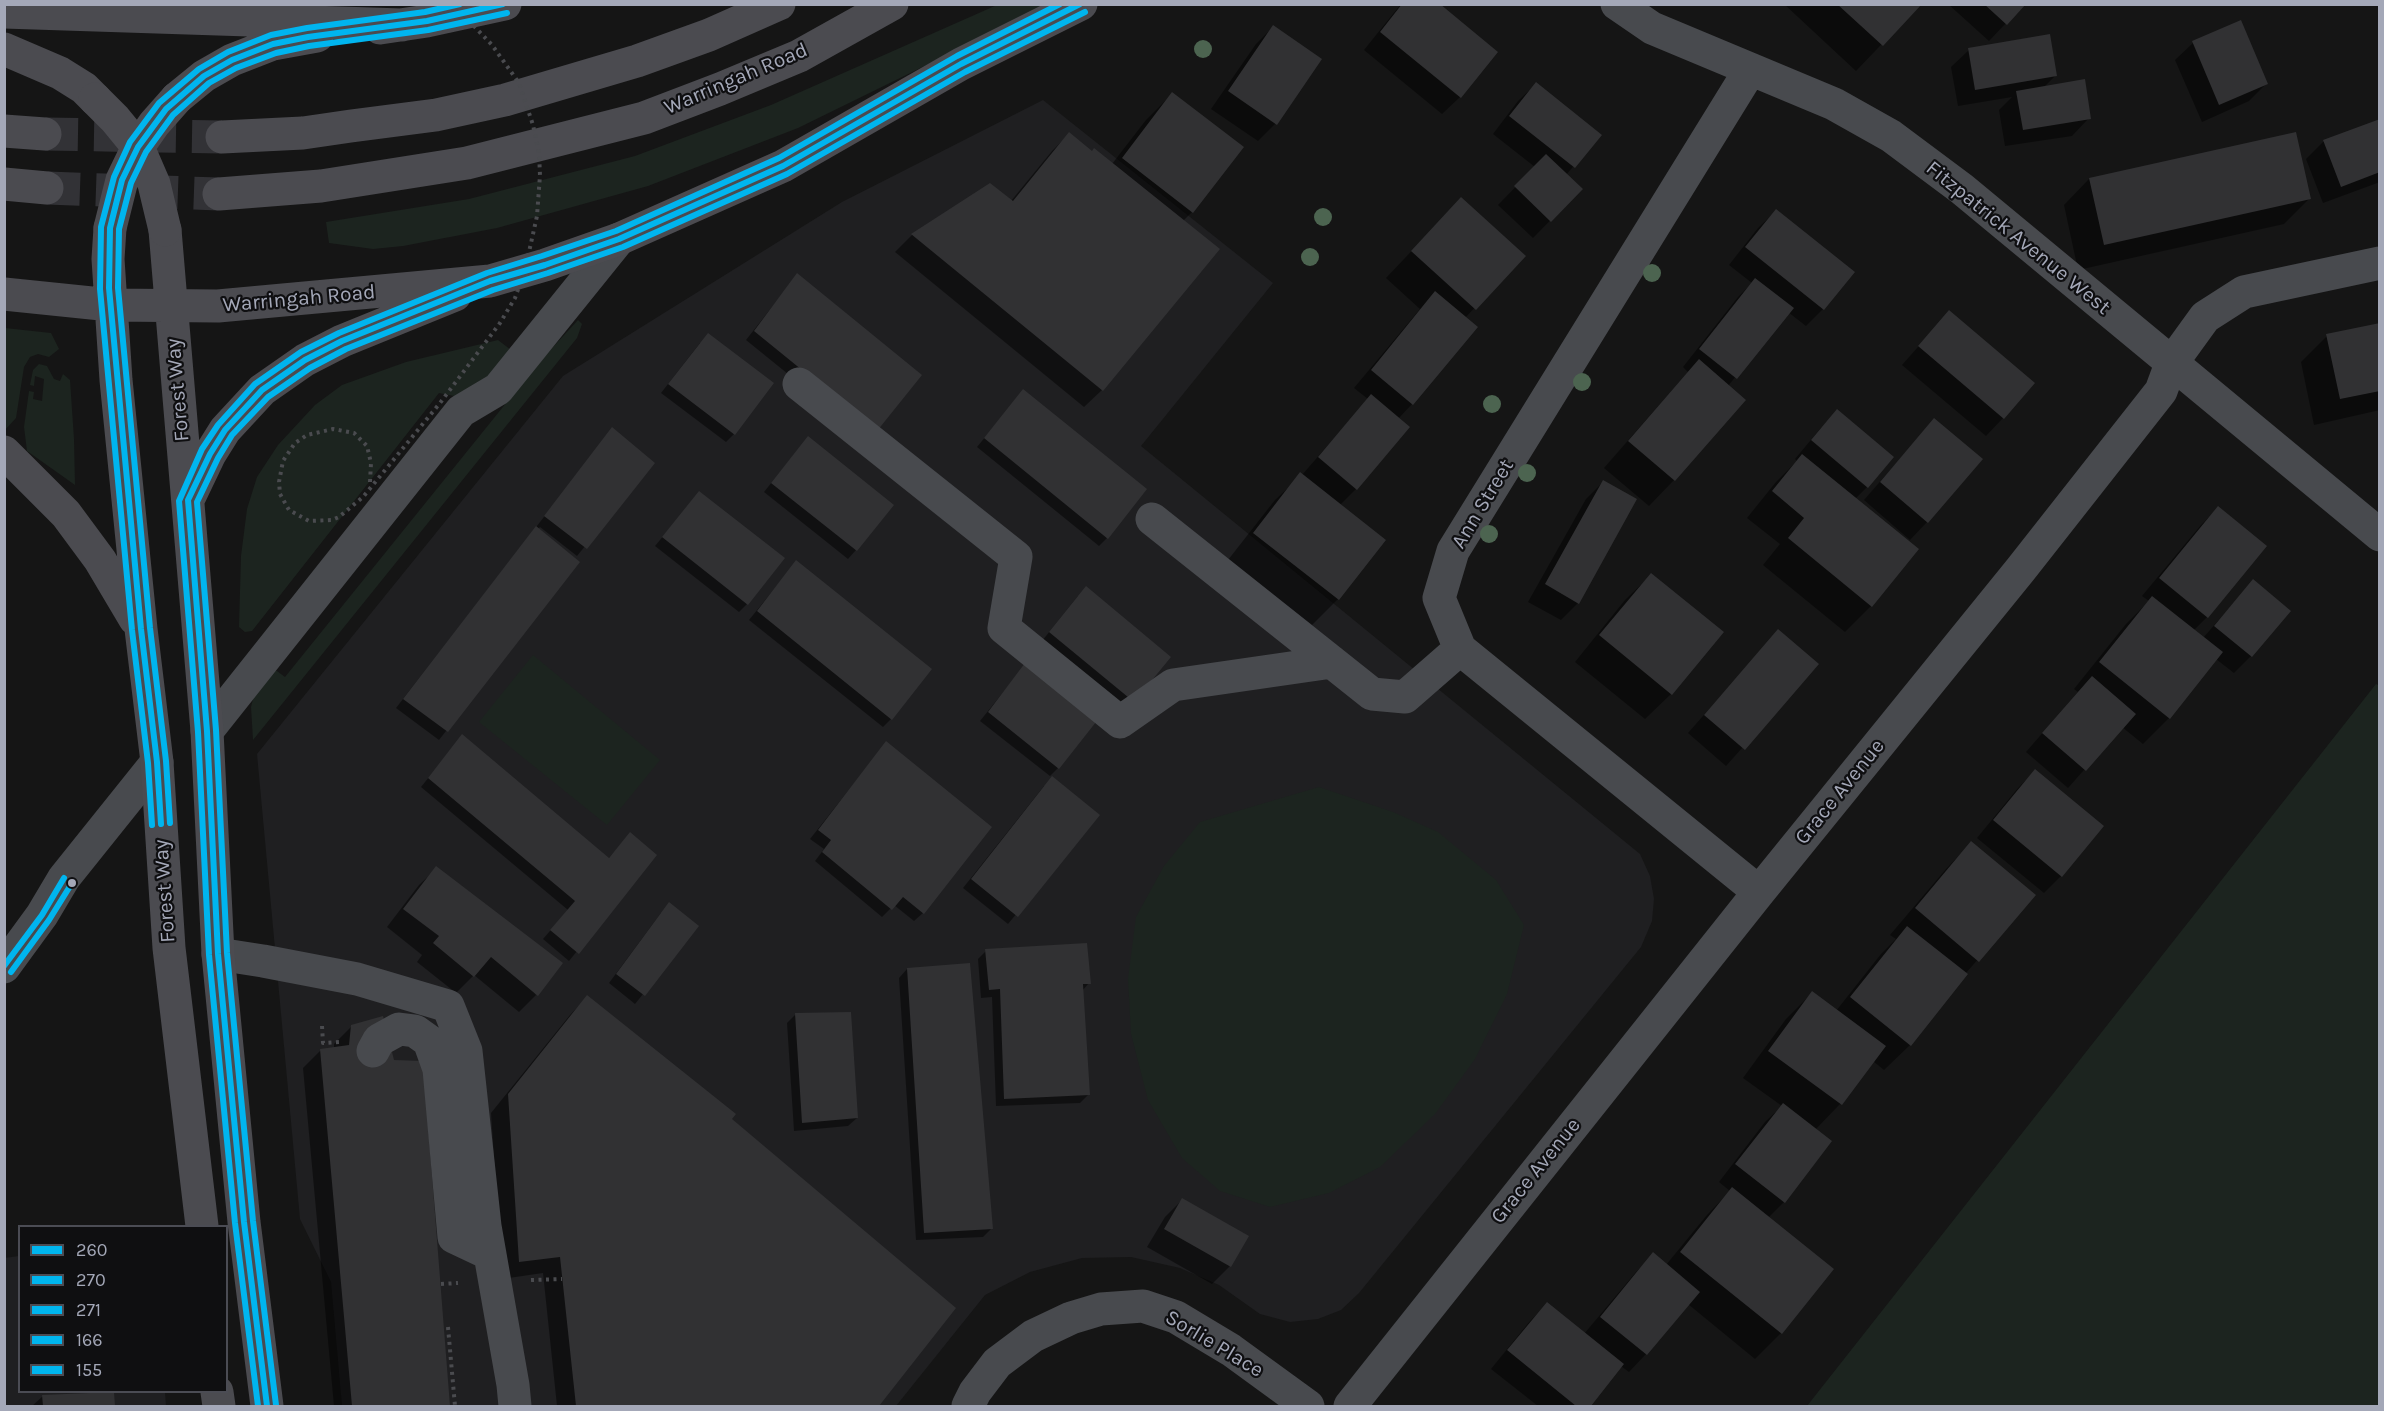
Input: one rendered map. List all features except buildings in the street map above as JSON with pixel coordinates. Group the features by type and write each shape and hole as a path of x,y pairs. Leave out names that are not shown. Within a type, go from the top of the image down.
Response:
{"main road":[{"path":"111,305 108,259 110,228 122,180 138,147 153,124 177,98 204,76 232,60 273,44 308,37 402,25 505,4"},
{"path":"222,137 303,133 436,115 505,100 637,61 709,35 779,4"},
{"name":"Warringah Road","path":"219,194 321,186 467,164 644,117 799,56 892,4"},
{"name":"Warringah Road","path":"4,294 111,305 218,306 490,281 545,265 619,239 783,166 961,64 1081,4"},
{"path":"4,12 402,25"},
{"path":"4,49 60,73 84,88 115,119 138,147 154,184 165,230 172,306"},
{"path":"4,131 45,134"},
{"path":"4,184 47,188"},
{"path":"188,500 210,454 225,430 262,390 304,360 342,341 490,281"},
{"name":"Forest Way","path":"111,305 116,380 141,629 157,762 169,948 202,1225"},
{"name":"Forest Way","path":"172,306 207,731 218,954 244,1222 267,1407"},
{"path":"4,452 66,514 100,560 141,629"}],"street":[{"name":"Fitzpatrick Avenue West","path":"1617,4 1652,28 1834,104 1891,136 1962,189 2379,535"},
{"name":"Ann Street","path":"1750,70 1454,551 1439,598 1460,649 1759,892"},
{"path":"207,731 461,411 498,389 619,239"},
{"name":"Grace Avenue","path":"1350,1407 2161,391 2171,364 2205,317 2244,292 2379,263"},
{"path":"799,384 1016,557 1004,628 1120,722 1173,685 1332,662"},
{"path":"1152,519 1371,694 1405,697 1460,649"},
{"path":"4,967 56,889 157,762"},
{"path":"218,954 357,979 448,1006 466,1051 490,1254 515,1407"},
{"path":"361,1046 379,1040 399,1029 415,1031 429,1041 439,1069 454,1237 490,1254"},
{"name":"Sorlie Place","path":"968,1407 975,1392 997,1363 1033,1336 1071,1318 1101,1308 1143,1306 1176,1317 1212,1339 1247,1361 1308,1407"}],"path":[{"path":"370,482 371,463 367,446 354,433 333,429 306,435 295,443 283,461 279,482 280,494 289,510 309,520 332,520 358,502 440,403 500,322 515,298 525,270 536,224 540,191 539,153 533,125 519,83 492,45 472,24 447,4"},
{"path":"322,1026 323,1043 361,1046"},
{"path":"448,1327 455,1407"}],"shaded area":[{"path":"997,5 1049,5 798,128 648,186 497,228 403,246 373,249 329,243 326,222 469,199 635,156 771,105"},
{"path":"1043,100 1273,283 1141,446 1640,854 1650,876 1654,899 1652,921 1641,947 1359,1293 1341,1310 1318,1319 1290,1322 1260,1314 1219,1285 1180,1268 1131,1257 1082,1258 1030,1272 985,1295 896,1406 342,1406 331,1282 300,1219 257,754 563,376 842,202"},
{"path":"578,320 582,324 577,338 253,740 251,707 255,691 271,671 277,671 285,677 540,361"},
{"path":"5,328 51,333 59,349 49,357 38,354 30,357 24,367 16,418 5,430"},
{"path":"498,340 515,353 464,398 439,393 252,631 245,632 239,627 241,556 247,509 257,477 278,445 315,405 342,385 406,362"},
{"path":"39,364 47,366 54,379 60,381 63,374 70,380 75,485 27,451 24,427 29,391 34,392 33,399 42,401 44,379 35,376 34,386 30,385 33,370"},
{"path":"533,655 660,760 607,825 479,722"},
{"path":"2376,684 2380,686 2379,1406 1807,1406"},
{"path":"1319,787 1393,812 1438,832 1496,880 1524,925 1507,994 1475,1059 1435,1114 1380,1167 1329,1193 1270,1207 1220,1191 1182,1158 1148,1100 1131,1034 1128,979 1136,917 1164,866 1200,822"},
{"path":"18,1256 18,1393 165,1393 166,1406 5,1406 4,1258"}],"tunnel":[{"path":"45,134 222,137"},
{"path":"47,188 219,194"}],"transit line":[{"name":"271","path":"152,825 148,763 132,630 100,289 101,227 114,177 130,142 159,103 199,69 228,52 271,35 425,12 460,4"},
{"name":"260","path":"161,824 157,762 141,629 109,288 110,228 122,180 138,147 166,109 204,76 232,60 273,44 427,21 503,4"},
{"name":"271","path":"258,1406 235,1223 209,955 198,732 179,501 202,449 218,425 255,384 301,352 339,333 487,273 616,231 779,158 957,56 1060,4"},
{"name":"260","path":"267,1406 244,1222 218,954 207,731 188,500 210,454 225,430 262,390 305,360 342,341 490,281 545,265 619,239 783,166 961,64 1080,4"},
{"name":"270","path":"276,1405 253,1221 227,953 216,730 197,502 218,458 232,435 268,397 310,368 346,349 493,290 623,247 787,174 965,72 1085,12"},
{"name":"270","path":"170,823 166,761 150,628 118,288 119,229 131,183 146,152 173,115 209,83 236,68 276,53 309,46 428,30 507,13"},
{"name":"166","path":"4,966 42,915 64,878"},
{"name":"155","path":"11,972 49,920 72,883"}]}
